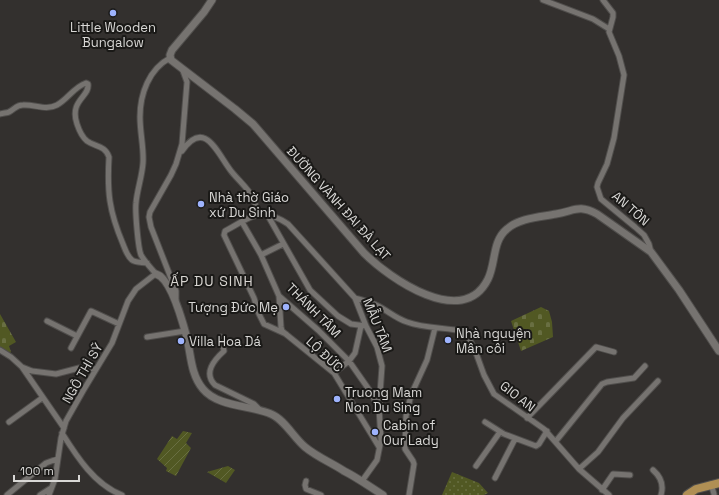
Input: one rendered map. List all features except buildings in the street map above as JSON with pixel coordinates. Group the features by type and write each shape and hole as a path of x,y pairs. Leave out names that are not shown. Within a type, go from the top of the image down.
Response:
{"main road":[{"path":"170,58 172,50 204,12 212,0"},
{"name":"ĐƯỜNG VÀNH ĐAI ĐÀ LẠT","path":"170,58 183,70 235,109 259,131 371,259 396,279 424,293 441,299 452,300 462,300 472,296 479,291 488,280 500,236 507,229 515,223 578,208 587,209 596,214 651,252"},
{"name":"AN TÔN","path":"651,252 679,290 719,350"},
{"path":"156,274 161,275 165,280 177,306 185,331 197,381 204,390 214,398 222,401 273,414 306,448 383,495"},
{"path":"688,495 696,489 715,484"}],"street":[{"path":"543,0 593,19 609,29"},
{"name":"AN TÔN","path":"603,0 613,13 609,29 623,70 623,85 614,138 607,164 597,187 601,199 644,235 650,244 651,252"},
{"path":"156,274 141,255 139,247 136,203 143,162 140,107 150,76 161,64 170,58"},
{"path":"177,306 176,291 155,239 149,217 150,212 171,175 183,141 187,82 183,70"},
{"path":"0,114 9,112 16,106 55,106 82,84 88,84 88,90 75,110 77,124 81,134 87,141 103,148 108,153 109,202 115,225 129,257 135,262 147,263"},
{"path":"179,155 190,140 201,137 210,141 231,171 253,197 255,208 254,216"},
{"path":"242,222 257,214 267,214 310,290 338,316 351,324 363,326 355,353 334,373"},
{"name":"MẪU TÂM","path":"267,214 281,219 288,224 355,298 363,326 377,347 382,366 379,408 381,440 377,460 362,481"},
{"name":"THÁNH TÂM","path":"242,222 261,255 280,296 349,360 379,408"},
{"name":"LỘ ĐỨC","path":"242,222 225,231 224,235 254,298 264,324 286,334 334,373 380,447"},
{"path":"261,255 283,244"},
{"name":"NGÔ THÌ SỸ","path":"49,495 55,479 57,459 63,430 83,391 112,344 125,306 131,296 156,274"},
{"path":"280,296 281,327 282,331 286,334"},
{"name":"GIO AN","path":"355,298 377,306 408,322 435,328 466,332 469,336 484,375 494,394 547,431 580,469 609,495"},
{"path":"71,348 91,311 119,324"},
{"path":"47,321 77,336"},
{"path":"409,495 414,464 405,449 406,416 411,395 427,360 435,328"},
{"path":"147,337 185,331"},
{"path":"221,337 224,351 212,364 210,370 211,381 220,388 254,404 261,410"},
{"path":"527,418 596,347 614,352"},
{"path":"0,350 22,367 82,462 96,478 122,495"},
{"path":"556,441 602,384 634,378 645,366"},
{"path":"22,367 32,371 56,374 79,368 96,369"},
{"path":"580,469 598,452 622,418 658,381"},
{"path":"9,422 42,398"},
{"path":"485,422 500,432 536,446 539,444 547,431"},
{"path":"476,466 500,432"},
{"path":"494,478 515,439"},
{"path":"7,495 46,463 57,459"},
{"path":"653,470 661,479 661,495"},
{"path":"602,490 613,474 630,475"},
{"path":"306,481 306,489 321,495"},
{"path":"715,484 715,494"},
{"path":"40,495 51,488"}],"green space":[{"path":"541,307 549,311 552,322 553,337 521,351 511,321"},
{"path":"0,314 16,342 9,346 11,352 9,354 0,349"},
{"path":"183,431 192,433 186,443 191,448 176,476 166,471 167,468 157,459 172,436 177,439"},
{"path":"228,466 235,470 226,483 207,472"},
{"path":"452,472 479,483 488,493 484,495 442,495"}],"place":[{"name":"Little Wooden Bungalow","path":"113,13"},
{"name":"Nhà thờ Giáo xứ Du Sinh","path":"201,204"},
{"name":"Tượng Đức Mẹ","path":"286,307"},
{"name":"Nhà nguyện Mân côi","path":"448,340"},
{"name":"Villa Hoa Dá","path":"181,341"},
{"name":"Truong Mam Non Du Sing","path":"337,399"},
{"name":"Cabin of Our Lady","path":"375,432"}],"district":[{"name":"ẤP DU SINH","path":"212,281"}]}
